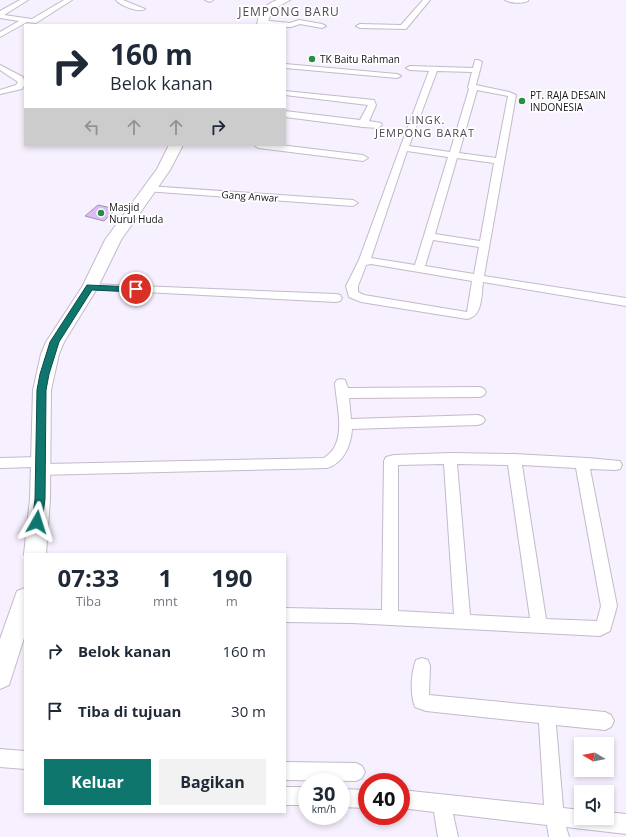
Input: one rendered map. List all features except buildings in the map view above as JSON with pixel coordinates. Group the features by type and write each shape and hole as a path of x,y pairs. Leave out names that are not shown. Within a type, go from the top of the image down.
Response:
{"street":[{"path":"0,15 25,0"},
{"path":"0,35 24,21 36,19 69,0"},
{"path":"119,0 142,9"},
{"path":"262,24 264,12 282,0"},
{"path":"360,26 403,28 427,0"},
{"path":"508,0 525,1"},
{"path":"0,15 24,21"},
{"path":"286,25 291,25 299,22 322,26"},
{"path":"286,66 397,76"},
{"path":"410,68 434,69 477,66 472,82 474,87 452,154 419,269"},
{"path":"0,67 20,79 22,82 19,87 0,92"},
{"path":"434,69 404,148 364,262 360,266 352,286 352,291 355,296 461,315 469,316 472,314 512,95 474,87"},
{"path":"286,93 368,101 372,103 372,105 363,124"},
{"path":"286,114 378,125"},
{"path":"35,553 40,499 34,465 42,390 50,354 55,342 90,287 113,240 163,170 175,146"},
{"path":"266,146 363,158"},
{"path":"404,148 499,161"},
{"name":"Gang Anwar","path":"148,189 353,203"},
{"path":"429,236 484,245"},
{"path":"364,262 371,261 626,302"},
{"path":"90,287 336,298"},
{"path":"0,463 34,465 327,463 339,452 344,442 345,424 341,388 480,392"},
{"path":"345,424 478,420"},
{"path":"450,458 462,622"},
{"path":"390,618 391,461 450,458 514,459 615,465"},
{"path":"514,459 539,626"},
{"path":"286,615 352,616 600,629 604,626 609,606 582,462"},
{"path":"0,677 24,605"},
{"path":"422,666 420,697 421,701 426,703 605,721"},
{"path":"547,716 554,816 559,837"},
{"path":"0,758 24,760"},
{"path":"286,771 356,772"},
{"path":"286,796 298,796"},
{"path":"410,800 626,824"},
{"path":"442,803 448,837"}],"place":[{"name":"TK Baitu Rahman","path":"312,59"},
{"name":"PT. RAJA DESAIN INDONESIA","path":"522,101"},
{"name":"Masjid Nurul Huda","path":"101,213"}],"district":[{"name":"JEMPONG BARU","path":"289,12"},
{"name":"LINGK. JEMPONG BARAT","path":"425,126"}],"route":[{"path":"37,522 40,499 39,470 42,390 44,374 55,342 90,287 136,289"}]}
